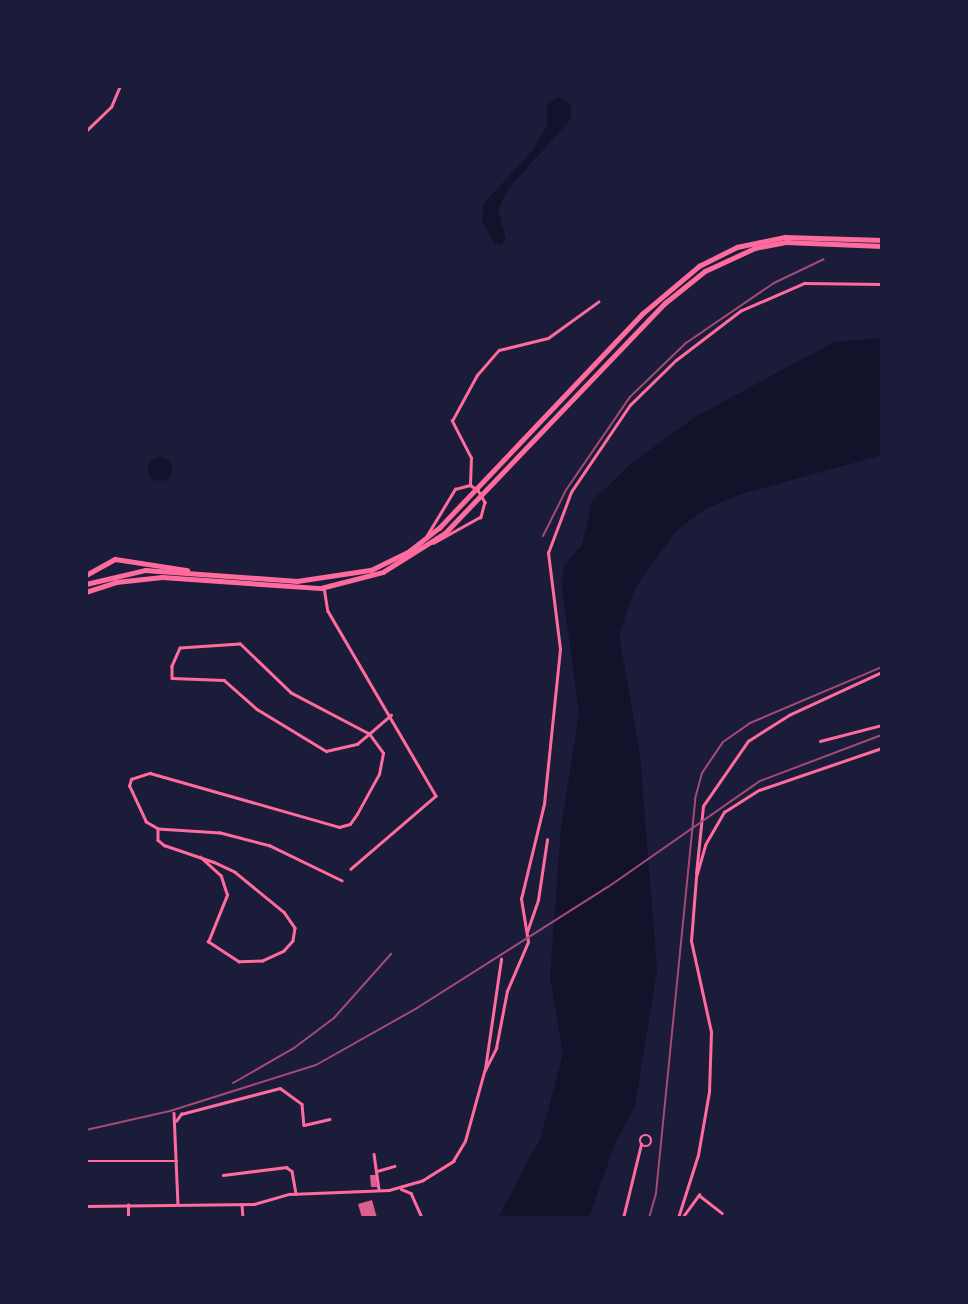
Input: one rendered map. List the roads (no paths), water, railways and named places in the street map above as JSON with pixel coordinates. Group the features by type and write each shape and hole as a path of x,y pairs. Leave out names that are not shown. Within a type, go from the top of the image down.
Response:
{"highway":[{"path":"86,584 145,570 324,580 371,570 425,539 458,511 650,307 699,266 737,247 785,237 882,240"},
{"path":"86,592 125,580 162,577 324,587 383,572 431,544 464,515 665,303 711,267 755,248 786,242 882,246"},
{"path":"86,575 115,559 157,562 198,572"}],"street":[{"path":"86,131 111,107 120,86"},
{"path":"527,932 521,899 544,804 560,649 549,545 571,492 630,405 676,360 740,311 804,283 882,285"},
{"path":"431,544 481,517 484,498 470,485 471,458 452,421 485,365 503,348 554,335 598,302"},
{"path":"425,539 451,493 470,485"},
{"path":"324,587 328,611 436,796 351,869"},
{"path":"342,881 270,846 220,832 158,828 146,822 137,809 129,786 131,779 150,773 339,827 349,824 379,774 383,754 369,734 291,693 240,644 176,652 172,678 224,680 257,709 326,751 356,744 369,734 390,716"},
{"path":"680,1218 704,1130 712,1060 704,983 691,949 704,806 748,741 800,710 882,672"},
{"path":"820,741 882,725"},
{"path":"696,877 711,832 734,804 792,775 882,748"},
{"path":"158,828 158,840 164,845 200,857 235,872 284,912 295,928 293,941 284,951 263,961 239,962 208,942 227,895 221,876 200,857"},
{"path":"86,1206 242,1204 296,1194 395,1189 433,1175 456,1157 484,1072 496,1048 507,991 525,953 547,840"},
{"path":"484,1072 501,959"},
{"path":"176,1121 181,1114 280,1088 302,1104 304,1125 329,1119"},
{"path":"174,1114 178,1205"},
{"path":"623,1218 641,1144"},
{"path":"374,1154 379,1190"},
{"path":"86,1161 177,1161"},
{"path":"377,1171 394,1166"},
{"path":"223,1175 286,1167 292,1171 296,1194"},
{"path":"395,1189 411,1193 422,1218"},
{"path":"680,1218 699,1195 722,1213"},
{"path":"242,1204 243,1218"},
{"path":"128,1205 128,1218"}],"railway":[{"path":"543,536 566,490 630,397 686,343 774,283 824,259"},
{"path":"649,1218 656,1193 695,799 702,773 723,742 750,723 882,667"},
{"path":"86,1130 170,1111 316,1065 417,1008 608,887 760,781 882,735"},
{"path":"233,1083 294,1048 334,1018 391,954"}]}
